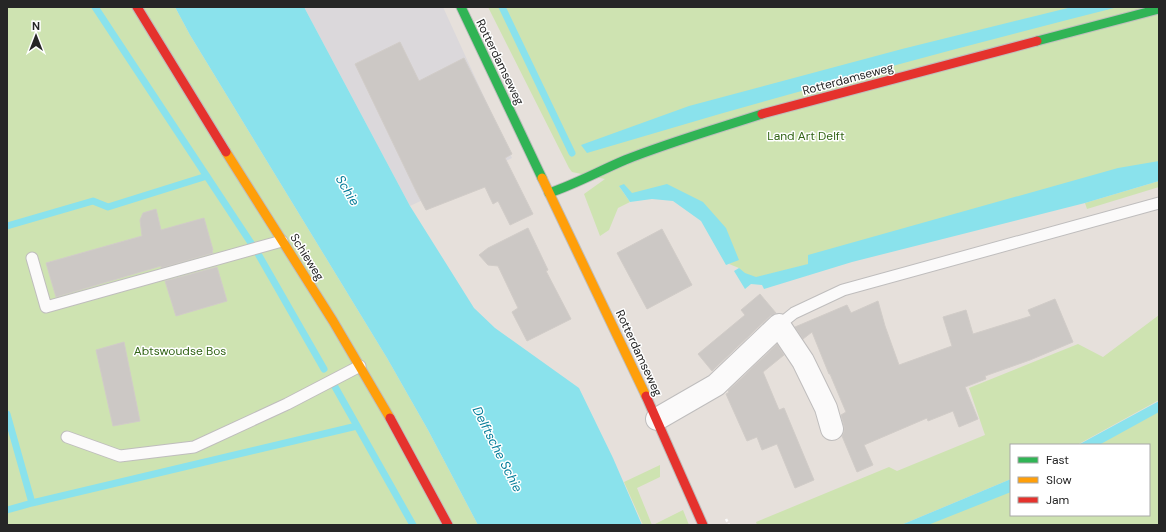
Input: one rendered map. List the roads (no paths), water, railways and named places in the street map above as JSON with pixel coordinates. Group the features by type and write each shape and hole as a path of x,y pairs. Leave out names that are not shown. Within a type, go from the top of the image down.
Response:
{"street":[{"name":"Schieweg","path":"137,7 209,126 360,366 448,525"},
{"name":"Rotterdamseweg","path":"461,7 657,419 704,525"},
{"name":"Rotterdamseweg","path":"549,193 571,186 630,158 763,114 1159,10"},
{"path":"657,419 716,385 779,325 803,361 826,408 832,429"}],"lane":[{"path":"779,325 794,312 843,290 1159,203"},
{"path":"32,258 46,307 238,252 282,241"},
{"path":"67,437 120,456 194,447 287,404 360,366"}],"water":[{"path":"175,7 304,7 410,206 474,308 495,328 579,388 613,458 642,525 478,525 428,430 387,358 190,35"},
{"path":"1072,7 1118,7 852,77 587,153 581,145 689,106 902,49"},
{"path":"1159,161 1159,181 1085,203 852,262 764,289 762,285 751,284 745,289 734,271 739,268 745,273 756,277 808,264 808,255 1118,168"},
{"path":"624,184 632,193 667,184 703,202 726,228 739,260 726,265 701,221 673,201 652,199 630,202 619,186"},
{"path":"1159,401 1159,412 1101,444 1080,444"},
{"path":"1010,479 1010,492 928,525 901,525"}],"waterway":[{"path":"95,7 257,252 324,369"},
{"path":"502,7 572,153"},
{"path":"7,226 93,201 108,207 207,176"},
{"path":"334,385 413,525"},
{"path":"7,414 32,503 357,426"},
{"path":"7,510 32,503"}],"park label":[{"name":"Land Art Delft","path":"806,136"},
{"name":"Abtswoudse Bos","path":"180,351"}],"water label":[{"name":"Schie","path":"348,190"},
{"name":"Delftsche Schie","path":"498,449"}]}
